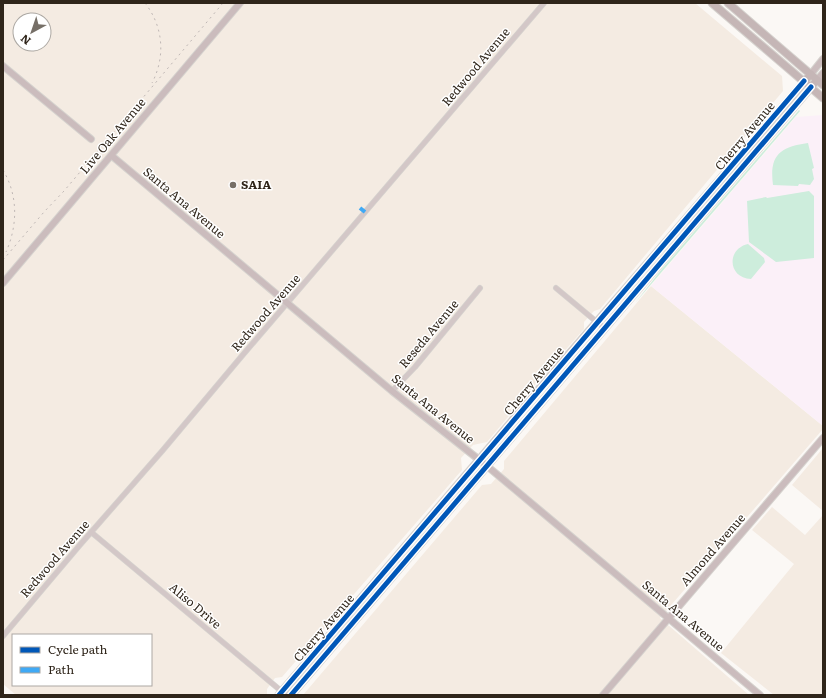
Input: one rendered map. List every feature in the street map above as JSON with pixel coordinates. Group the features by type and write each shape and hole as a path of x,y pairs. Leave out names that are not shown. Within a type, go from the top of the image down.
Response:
{"main road":[{"path":"712,3 823,98"},
{"path":"728,3 820,82"},
{"name":"Cherry Avenue","path":"283,694 559,366 810,74"},
{"name":"Cherry Avenue","path":"291,695 811,87 820,82"}],"street":[{"name":"Live Oak Avenue","path":"3,283 240,3"},
{"name":"Redwood Avenue","path":"3,636 544,3"},
{"name":"Cherry Avenue","path":"810,74 823,59"},
{"path":"3,66 92,139"},
{"name":"Cherry Avenue","path":"820,82 823,73"},
{"name":"Santa Ana Avenue","path":"112,156 392,391 487,466 760,695"},
{"path":"360,208 365,212"},
{"name":"Reseda Avenue","path":"392,391 415,367 480,288"},
{"path":"556,288 604,328"},
{"name":"Almond Avenue","path":"603,695 823,438"},
{"name":"Aliso Drive","path":"91,532 283,694"}],"shaded area":[{"path":"3,3 695,3 782,76 783,91 600,309 594,311 584,322 584,329 487,442 473,445 461,458 462,470 282,677 275,678 267,689 267,695 16,695 3,684"},
{"path":"823,115 823,426 651,286 796,117"},
{"path":"651,286 823,426 823,429 660,618 749,695 303,695 482,485 491,484 504,469 504,461"},
{"path":"823,448 823,511 792,485"},
{"path":"772,507 805,535 823,515 823,695 774,695 721,653 794,564 752,530"}],"green space":[{"path":"799,110 800,111 635,303 661,270"},
{"path":"808,143 814,168 812,169 814,179 810,185 773,185 773,166 778,154 790,147"},
{"path":"809,191 814,196 814,258 776,262 749,242 747,201"},
{"path":"748,244 764,258 765,262 751,279 738,274 734,269 733,263 733,257 736,251"}],"railway":[{"path":"145,3 156,21 159,31 161,52 152,83"},
{"path":"3,260 64,191 223,3"},
{"path":"3,170 8,180 14,200 15,210 13,231 6,252"}],"marked path":[{"path":"360,208 365,212"}],"cycle path":[{"path":"279,695 804,81"},
{"path":"291,695 811,87"}],"place":[{"name":"SAIA","path":"233,185"}]}
